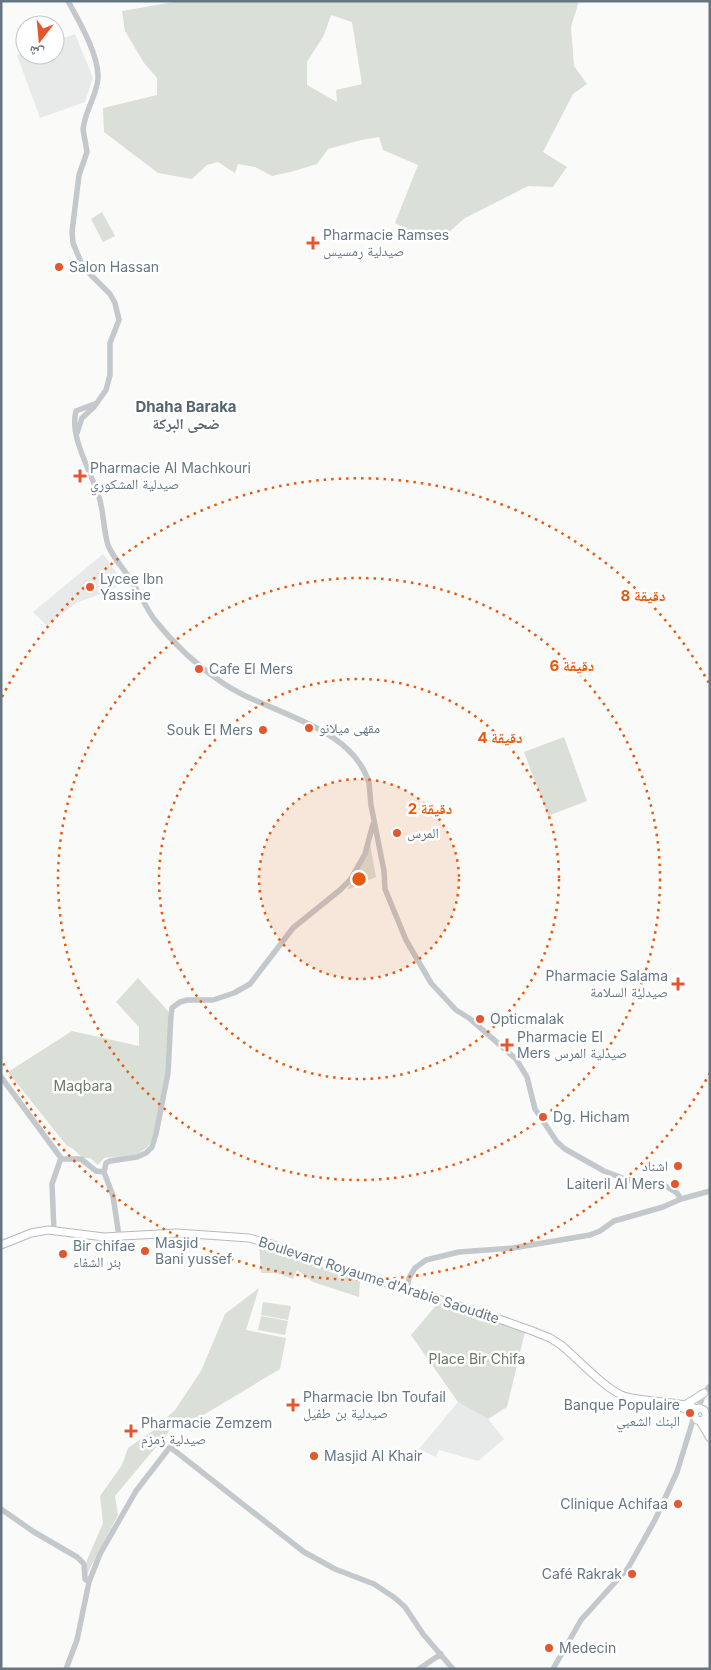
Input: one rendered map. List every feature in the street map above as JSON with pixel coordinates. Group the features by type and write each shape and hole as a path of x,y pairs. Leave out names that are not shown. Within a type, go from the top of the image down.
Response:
{"main road":[{"name":"Boulevard Royaume d'Arabie Saoudite","path":"2,1244 36,1232 54,1231 93,1236 177,1233 249,1238 271,1244 326,1265 495,1318 550,1338 619,1394 632,1398 685,1405 699,1415"},
{"path":"685,1405 707,1389"},
{"name":"Boulevard Royaume d'Arabie Saoudite","path":"674,1404 699,1415"},
{"path":"699,1415 710,1428"},
{"path":"699,1415 710,1438"}],"street":[{"path":"68,1 93,54 98,78 84,124 87,152 79,175 72,232 73,244 83,267 110,294 119,316 118,325 110,343 110,375 106,390 97,403 79,419 76,416 74,427 100,499 110,548 154,618 188,656 226,685 250,699 320,728 341,744 358,762 365,772 369,783 384,871 385,889 403,933 418,962 431,983 456,1010 469,1018 516,1059 527,1077 535,1109 557,1142 565,1149 612,1175 664,1186 677,1193 681,1200"},
{"path":"77,433 83,414"},
{"path":"118,1236 113,1196 104,1167 107,1162 143,1155 152,1147 169,1071 172,1008 184,1000 208,1001 218,999 250,984 293,928 350,880 365,854 374,819"},
{"path":"1,1077 61,1159"},
{"path":"61,1159 79,1159 96,1171 104,1172"},
{"path":"54,1231 52,1184 61,1159"},
{"path":"407,1289 409,1278 415,1268 426,1260 459,1252 512,1248 590,1235 600,1231 614,1221 710,1191"},
{"path":"553,1669 580,1620 628,1568 659,1514 677,1472 692,1428 699,1415 707,1389"},
{"path":"66,1669 77,1640 89,1582 100,1554 126,1508 149,1473 170,1447 299,1549 335,1569 374,1584 395,1598 405,1607 423,1634 453,1669"},
{"path":"1,1509 34,1532 78,1557 84,1564 83,1573 85,1580 89,1582"},
{"path":"419,1669 441,1654"}],"shaded area":[{"path":"75,34 93,78 85,102 40,118 21,65 65,65 65,38"},
{"name":"Lycee Ibn Yassine","path":"103,554 123,582 109,591 76,603 47,626 33,612"},
{"path":"458,1402 488,1419 504,1439 478,1461 439,1450 436,1457 419,1449"}],"green space":[{"path":"179,1 579,1 571,27 574,66 587,84 573,94 543,152 567,167 553,187 528,186 465,218 439,241 417,235 395,223 418,165 383,150 379,137 328,149 317,164 272,176 255,167 238,164 235,173 218,162 207,165 192,179 158,173 104,132 103,108 157,95 157,78 144,63 125,31 122,11","holes":["331,15 352,22 362,84 336,90 337,102 307,85 307,62 324,35"]},
{"path":"102,212 115,236 103,242 91,219"},
{"path":"564,737 587,801 548,816 524,752"},
{"path":"370,844 376,877 347,890"},
{"name":"Maqbara","path":"138,978 168,1011 168,1066 154,1138 144,1150 138,1153 104,1158 98,1165 90,1158 83,1158 67,1146 8,1072 72,1031 139,1046 139,1027 116,1002"},
{"path":"259,1243 313,1265 360,1280 359,1297 313,1282 297,1270 293,1279 277,1273 261,1273"},
{"path":"259,1288 246,1330 286,1338 280,1369 180,1429 171,1429 115,1496 118,1515 87,1574 87,1560 103,1523 100,1496 122,1465 128,1448 151,1432 175,1410 201,1371 225,1314"},
{"path":"263,1302 291,1306 288,1320 261,1315"},
{"name":"Place Bir Chifa","path":"438,1303 525,1332 507,1407 488,1419 458,1402 411,1335"},
{"path":"261,1316 288,1321 285,1335 258,1330"}],"place":[{"name":"Pharmacie Ramses صيدلية رمسيس","path":"313,243"},
{"name":"Salon Hassan","path":"59,267"},
{"name":"Pharmacie Al Machkouri صيدلية المشكوري","path":"80,476"},
{"name":"Lycee Ibn Yassine","path":"90,587"},
{"name":"Cafe El Mers","path":"199,669"},
{"name":"مقهى ميلانو","path":"309,728"},
{"name":"Souk El Mers","path":"263,730"},
{"name":"المرس","path":"397,833"},
{"name":"Pharmacie Salama صيدلية السلامة","path":"678,984"},
{"name":"Opticmalak","path":"480,1019"},
{"name":"Pharmacie El Mers صيدلية المرس","path":"507,1045"},
{"name":"Dg. Hicham","path":"543,1117"},
{"name":"اشناد","path":"678,1166"},
{"name":"Laiteril Al Mers","path":"675,1184"},
{"name":"Masjid Bani yussef","path":"145,1251"},
{"name":"Bir chifae بئر الشفاء","path":"63,1254"},
{"name":"Pharmacie Ibn Toufail صيدلية بن طفيل","path":"293,1405"},
{"name":"Banque Populaire البنك الشعبي","path":"690,1413"},
{"name":"Pharmacie Zemzem صيدلية زمزم","path":"131,1431"},
{"name":"Masjid Al Khair","path":"314,1456"},
{"name":"Clinique Achifaa","path":"678,1504"},
{"name":"Café Rakrak","path":"632,1574"},
{"name":"Medecin","path":"549,1648"}],"district":[{"name":"Dhaha Baraka ضحى البركة","path":"186,416"}]}
